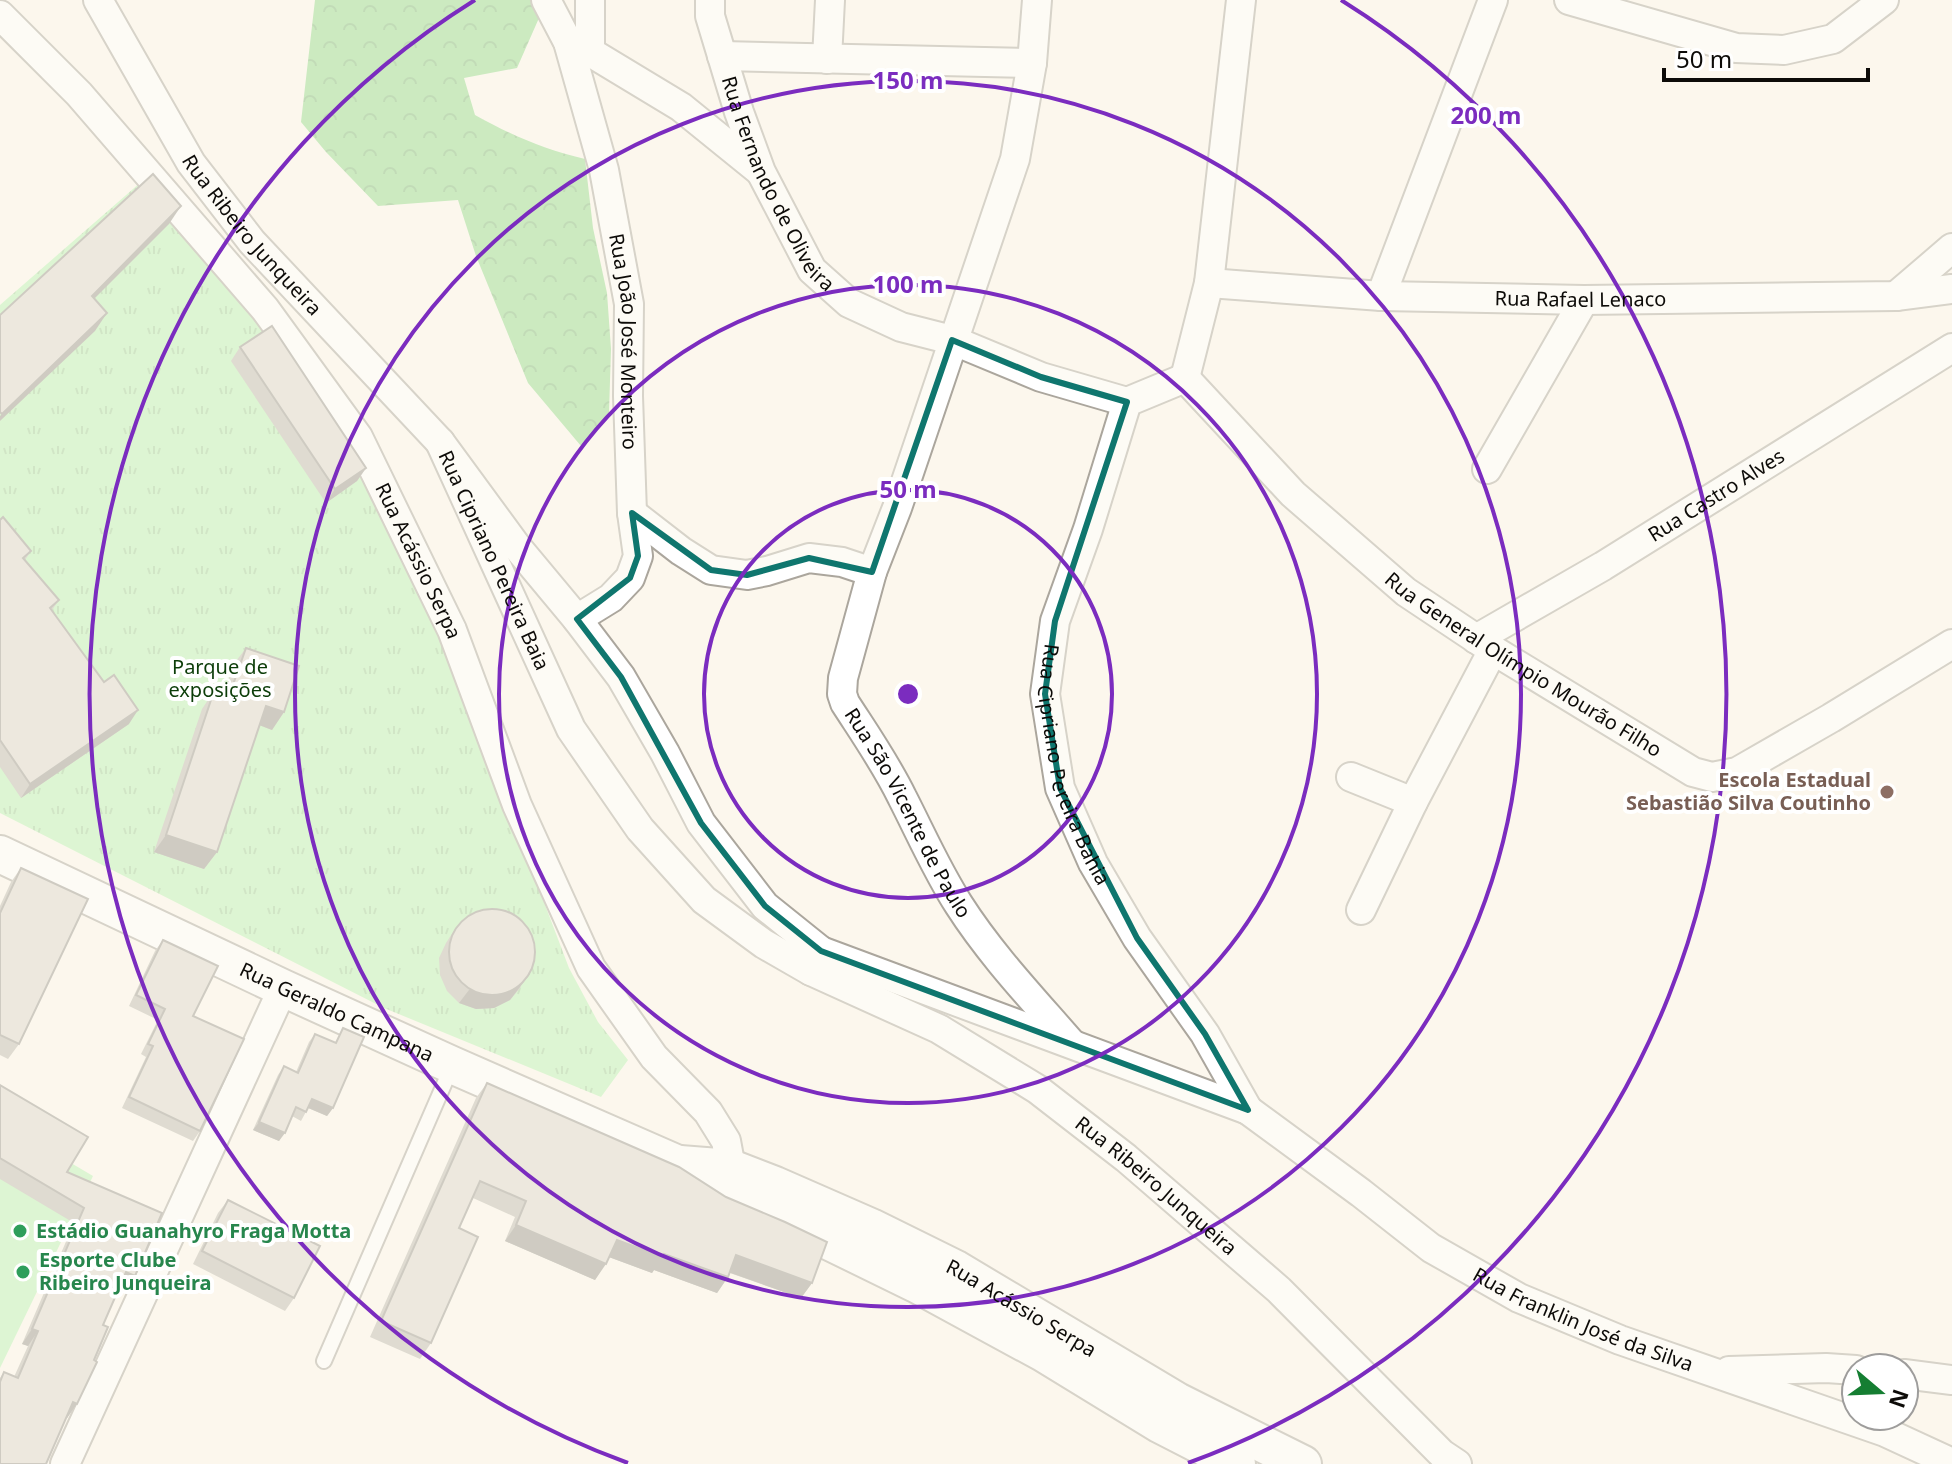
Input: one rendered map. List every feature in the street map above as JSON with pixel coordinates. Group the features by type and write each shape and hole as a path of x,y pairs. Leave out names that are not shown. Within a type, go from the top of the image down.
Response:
{"street":[{"name":"Rua Ribeiro Junqueira","path":"98,0 191,163 252,242 440,442"},
{"path":"546,0 579,47 681,107 761,172"},
{"path":"579,47 590,0"},
{"name":"Rua Fernando de Oliveira","path":"710,0 710,16 761,172 812,270 849,303 901,327 952,340 1041,377 1127,402"},
{"path":"827,59 830,0"},
{"name":"Rua São Vicente de Paulo","path":"1037,0 1032,63 1015,159 897,508 872,572 843,678 842,694 881,757 934,864 960,908 1004,966 1072,1043"},
{"path":"1127,402 1185,378 1209,283 1241,0"},
{"path":"1381,296 1493,0"},
{"path":"1569,0 1736,48 1784,50 1833,39 1884,0"},
{"name":"Rua Acássio Serpa","path":"0,15 79,94 265,309 358,437 452,630 517,805 591,968 654,1057 708,1112 726,1141 727,1181 783,1219 916,1284 1043,1353 1168,1413 1303,1464"},
{"name":"Rua João José Monteiro","path":"577,619 611,598 630,578 638,556 632,513 629,304 579,47"},
{"path":"722,56 1032,63"},
{"path":"1896,296 1952,248"},
{"name":"Rua Rafael Lenaco","path":"1209,283 1381,296 1584,300 1896,296 1952,289"},
{"path":"1487,469 1584,300"},
{"name":"Rua Castro Alves","path":"1484,645 1603,566 1952,348"},
{"name":"Rua General Olímpio Mourão Filho","path":"1185,378 1293,494 1406,592 1484,645 1693,772 1712,777 1737,772 1952,644"},
{"name":"Rua Cipriano Pereira Bahia","path":"1127,402 1088,529 1055,621 1045,694 1060,788 1093,863 1137,938 1205,1034 1248,1110"},
{"name":"Rua Cipriano Pereira Baia","path":"440,442 517,547 621,677 701,823 765,906 816,961"},
{"name":"Rua Cipriano Pereira Baia","path":"440,442 571,729 640,829 704,900 764,944 816,961"},
{"path":"632,513 711,570 747,575 809,558 842,562 872,572"},
{"path":"1361,910 1484,645"},
{"path":"1351,777 1413,802"},
{"name":"Rua Geraldo Campana","path":"0,854 452,1065 678,1164 727,1181"},
{"name":"Rua Ribeiro Junqueira","path":"816,961 939,1029 1037,1089 1126,1158 1279,1290 1442,1454 1457,1464"},
{"path":"816,961 1072,1043 1248,1110"},
{"path":"65,1464 283,988"},
{"name":"Rua Franklin José da Silva","path":"1248,1110 1431,1248 1519,1298 1620,1340 1885,1432 1952,1463"},
{"path":"1712,1371 1840,1369"},
{"path":"1920,1376 1952,1380"},
{"name":"Rua Acássio Serpa","path":"1168,1413 1237,1464"}],"lane":[{"path":"324,1361 452,1065"}],"highlighted area":[{"path":"952,340 1041,377 1127,402 1055,621 1045,694 1060,788 1137,938 1205,1034 1248,1110 821,951 765,906 701,823 621,677 577,619 630,578 638,556 632,513 711,570 747,575 809,558 872,572"}],"green space":[{"path":"315,0 531,0 539,18 517,68 464,78 475,115 528,141 585,159 593,228 607,293 611,349 609,413 581,446 528,383 476,256 458,200 378,206 301,122"},
{"name":"Parque de exposições","path":"141,182 241,291 335,427 386,516 440,628 569,968 598,1022 628,1060 601,1097 384,1008 0,813 0,305"},
{"name":"Estádio Guanahyro Fraga Motta","path":"0,1121 93,1176 0,1368"}],"building":[{"path":"153,174 181,206 92,296 107,313 2,414 0,315"},
{"path":"272,326 366,468 335,489 240,347"},
{"path":"3,517 31,551 23,558 59,600 50,608 104,682 114,675 138,710 30,784 0,740 0,520"},
{"path":"246,648 299,666 284,712 266,706 217,852 166,835 214,691 229,696"},
{"path":"21,868 88,899 19,1044 0,1035 0,913"},
{"path":"492,909 509,912 523,921 532,935 535,952 532,969 523,983 509,992 492,995 475,992 461,983 452,969 449,952 452,935 461,921 475,912"},
{"path":"163,940 218,966 193,1016 244,1039 200,1131 129,1097 153,1046 148,1044 165,1009 136,995"},
{"path":"343,1028 364,1037 333,1108 312,1099 306,1112 296,1107 285,1133 259,1122 284,1066 298,1073 315,1034 336,1043"},
{"path":"487,1083 679,1167 726,1197 827,1242 812,1283 736,1255 728,1277 617,1240 606,1264 516,1225 526,1201 480,1181 459,1228 478,1237 431,1343 381,1321"},
{"path":"0,1085 88,1137 67,1172 162,1213 135,1276 126,1272 103,1325 108,1327 94,1360 97,1362 77,1404 73,1402 46,1464 0,1464 0,1382 4,1372 18,1378 38,1331 32,1329 84,1208 0,1158"},
{"path":"228,1200 320,1246 294,1298 202,1251"}],"place":[{"name":"Escola Estadual Sebastião Silva Coutinho","path":"1887,792"},
{"name":"Estádio Guanahyro Fraga Motta","path":"20,1231"},
{"name":"Esporte Clube Ribeiro Junqueira","path":"23,1272"}]}
